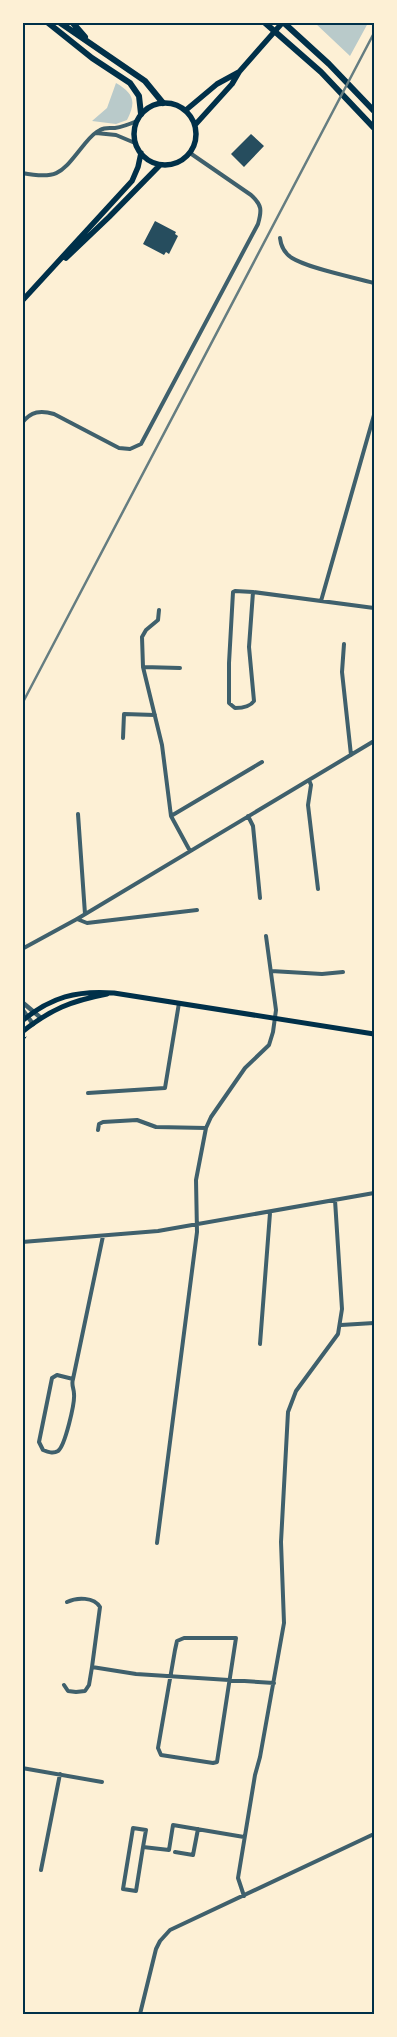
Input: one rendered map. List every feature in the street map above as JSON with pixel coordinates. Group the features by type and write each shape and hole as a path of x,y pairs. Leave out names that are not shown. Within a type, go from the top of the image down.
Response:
{"highway":[{"path":"59,22 145,81 163,103"},
{"path":"72,22 91,44"},
{"path":"264,22 321,72 374,128"},
{"path":"283,22 329,64 374,111"},
{"path":"49,24 92,58 130,83 139,96 141,114"}],"main road":[{"path":"195,125 283,22"},
{"path":"186,110 217,84 239,72"},
{"path":"163,103 179,106 186,110 195,125 196,135 190,154 176,163 160,165 146,159 140,153 136,143 135,128 141,114 148,108 163,103"},
{"path":"22,301 132,181 138,167 140,153"},
{"path":"33,289 109,218 160,165"},
{"path":"25,1020 45,1005 76,993 93,991 374,1034"},
{"path":"22,1032 41,1018 78,1000 114,993"}],"street":[{"path":"22,174 40,177 56,174 70,162 94,134 106,128 116,128 137,121"},
{"path":"94,134 106,133 116,135 136,143"},
{"path":"22,423 35,412 44,411 54,414 119,448 130,449 141,444 258,224 262,212 259,203 251,195 190,154"},
{"path":"280,238 284,251 300,262 374,283"},
{"path":"321,601 374,415"},
{"path":"253,592 249,647 254,700 252,704 244,708 236,708 230,703 232,594 235,591 253,592 374,608"},
{"path":"159,610 158,620 146,630 142,637 143,666 162,745 172,816 190,851"},
{"path":"344,644 342,672 351,755"},
{"path":"143,666 180,668"},
{"path":"123,738 124,714 155,715"},
{"path":"22,949 77,919 374,741"},
{"path":"172,816 262,762"},
{"path":"309,780 311,785 308,805 318,889"},
{"path":"78,814 85,914"},
{"path":"248,816 253,826 260,898"},
{"path":"77,919 87,923 197,910"},
{"path":"157,1543 197,1226 196,1180 206,1128 245,1068 269,1045 276,1018 266,936"},
{"path":"271,971 322,974 343,972"},
{"path":"22,1002 36,1011 41,1018"},
{"path":"88,1093 165,1088 179,1003"},
{"path":"22,1009 25,1020 33,1024"},
{"path":"98,1130 99,1124 103,1122 138,1120 156,1127 206,1128"},
{"path":"22,1242 197,1226 374,1193"},
{"path":"244,1896 238,1878 284,1622 281,1542 288,1412 296,1391 334,1342 341,1325 342,1309 335,1200"},
{"path":"260,1344 270,1213"},
{"path":"73,1378 57,1375 52,1378 39,1442 43,1450 50,1453 58,1451 63,1444 74,1395 73,1378 103,1236"},
{"path":"341,1325 374,1323"},
{"path":"64,1685 68,1691 76,1692 85,1691 89,1685 100,1607 95,1601 75,1598 67,1602"},
{"path":"184,1638 236,1638 231,1680 218,1762 213,1764 161,1755 158,1748 159,1740 177,1641 184,1638"},
{"path":"92,1667 136,1674 274,1682"},
{"path":"22,1768 102,1782"},
{"path":"41,1870 60,1774"},
{"path":"143,1846 169,1850 173,1825 244,1837"},
{"path":"133,1828 146,1830 143,1846 136,1891 123,1889 133,1828"},
{"path":"176,1852 193,1855 198,1829"},
{"path":"140,2014 152,1964 160,1941 170,1930 374,1834"}],"shaded area":[{"path":"315,23 368,23 350,56"},
{"path":"116,83 126,90 132,98 132,108 127,120 116,124 92,121 107,108"}],"building":[{"path":"251,134 264,146 244,167 231,154"},
{"path":"155,221 176,232 175,234 178,236 169,254 166,252 164,255 143,244"}],"railway":[{"path":"22,704 374,33"}]}
